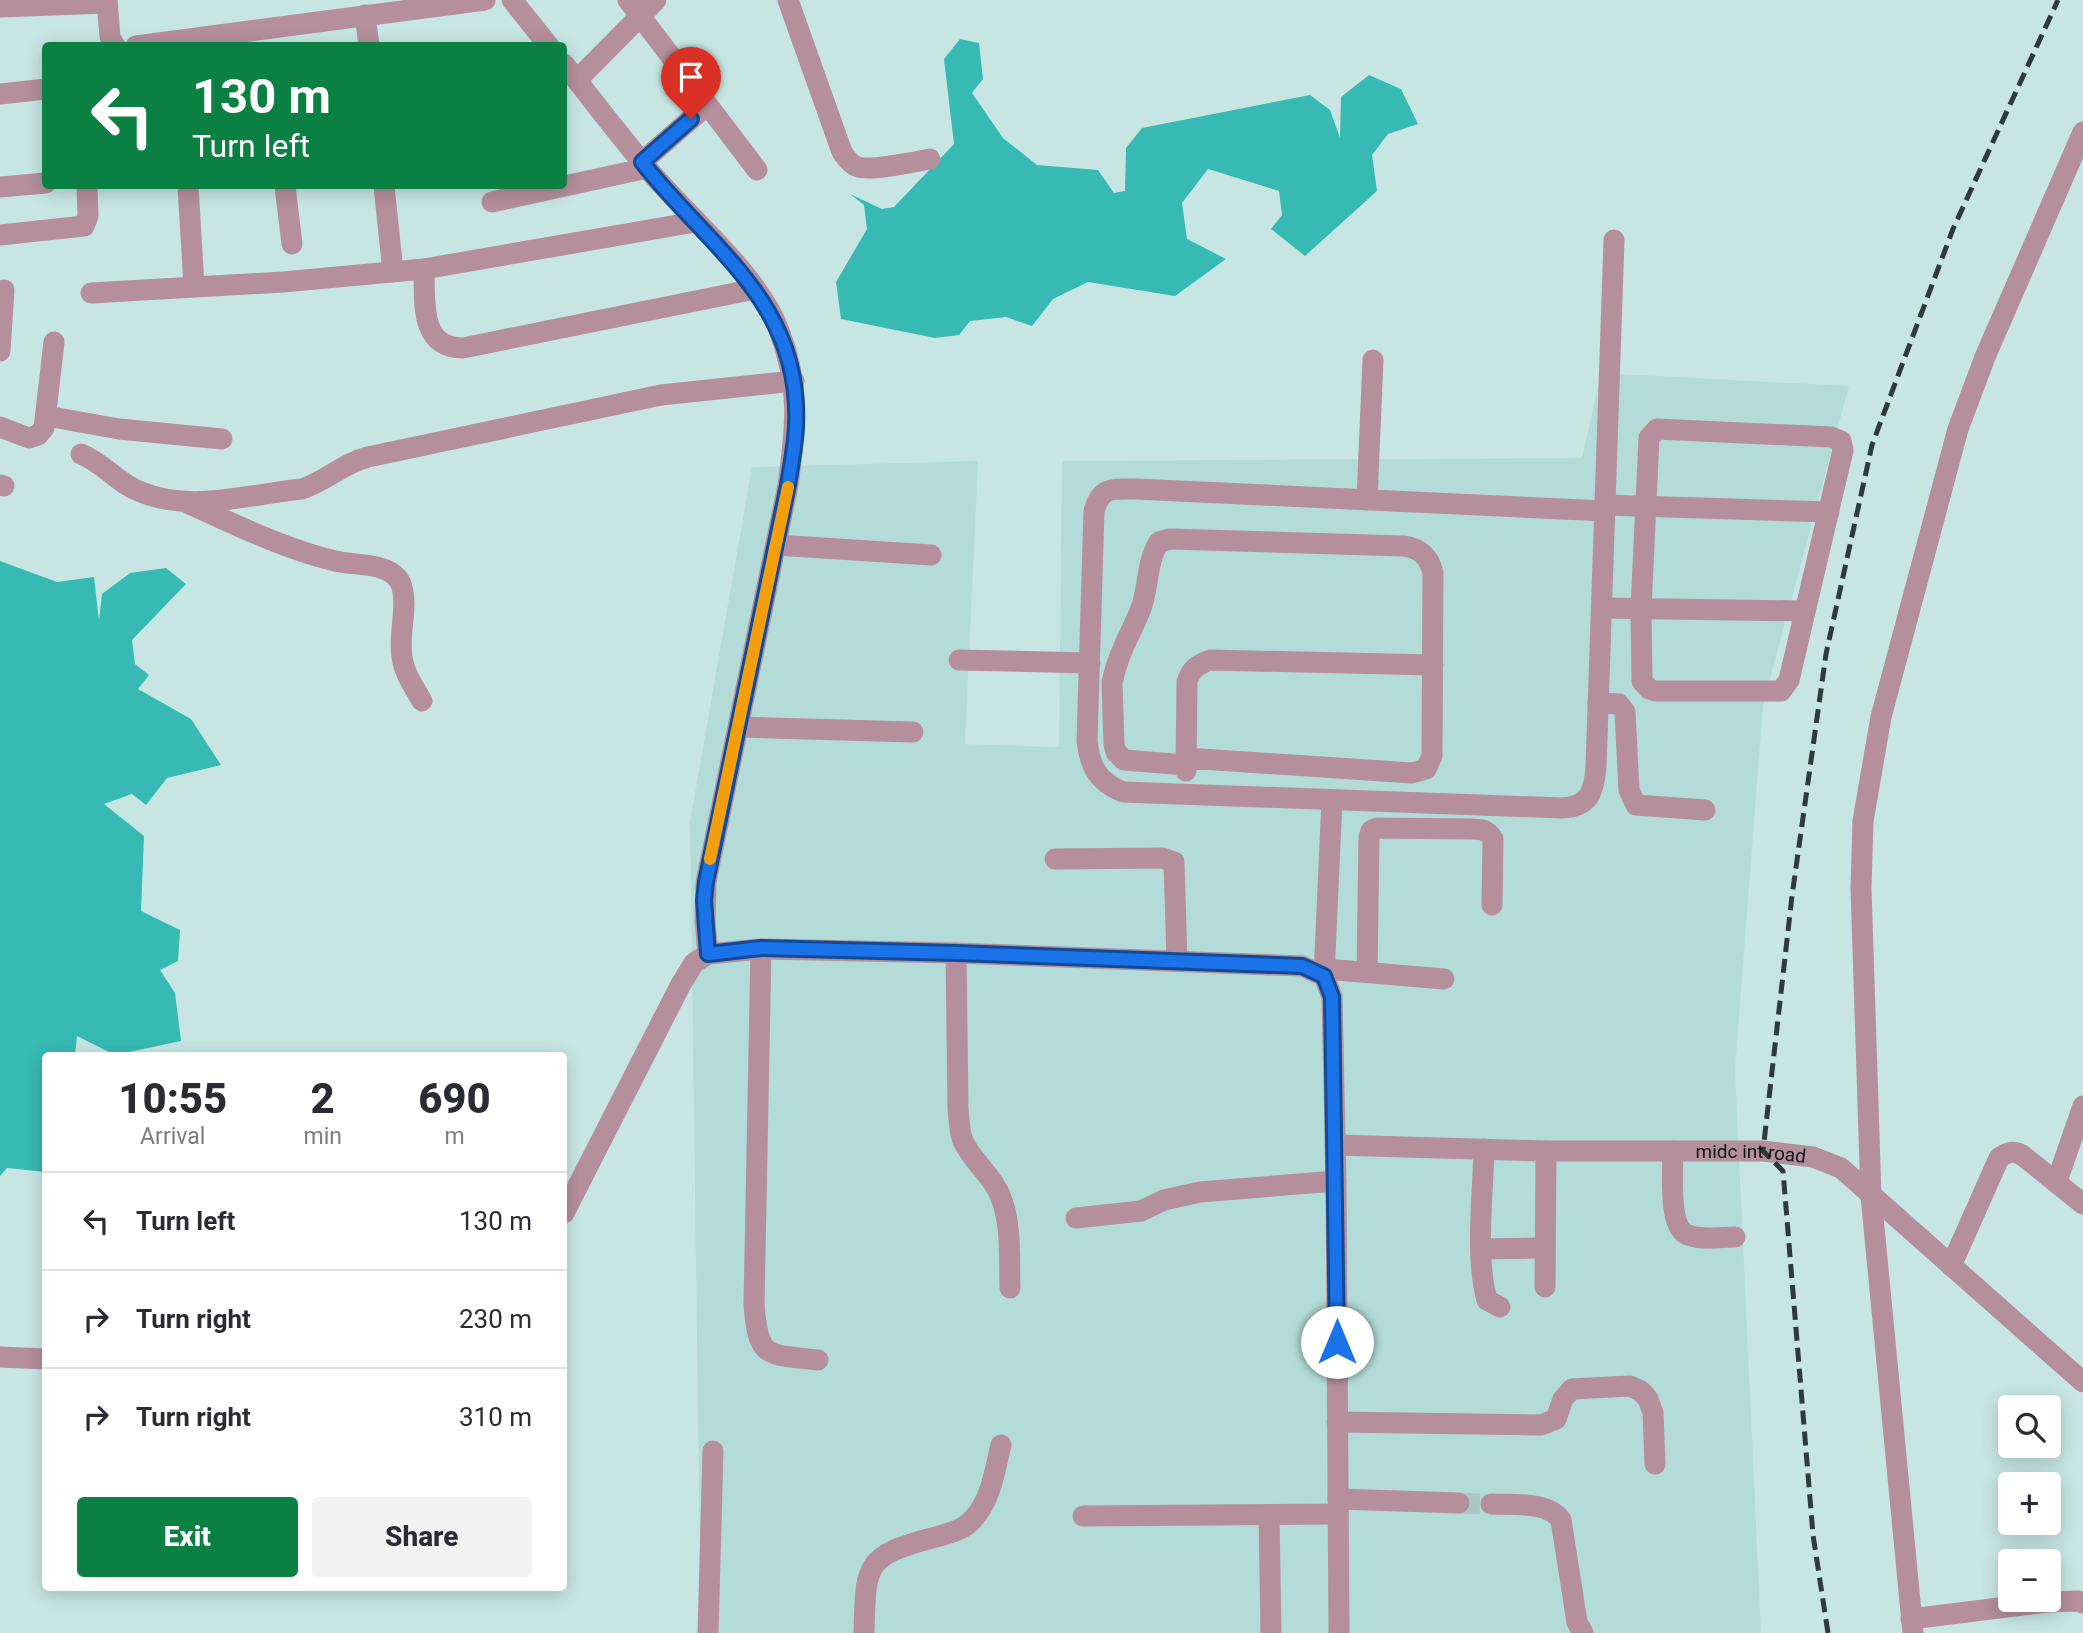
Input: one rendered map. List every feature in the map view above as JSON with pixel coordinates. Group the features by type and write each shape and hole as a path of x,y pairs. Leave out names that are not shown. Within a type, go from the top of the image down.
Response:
{"street":[{"path":"187,42 365,15 391,5 485,0"},
{"path":"512,0 546,42"},
{"path":"656,0 634,8 568,71 644,165 755,289 778,327 794,381 796,426 788,485 706,882 704,900 708,954"},
{"path":"788,0 842,152 849,162 857,167 868,168 930,159"},
{"path":"11,4 107,1 112,42"},
{"path":"634,8 757,170"},
{"path":"365,15 368,42"},
{"path":"0,94 42,89"},
{"path":"567,184 644,165 707,104"},
{"path":"2083,132 1985,357 1958,429 1881,717 1863,821 1861,860 1871,1196 1912,1626 2047,1602 2083,1602"},
{"path":"0,187 42,183"},
{"path":"0,235 84,226 88,216 87,189"},
{"path":"188,189 194,286"},
{"path":"285,189 292,244"},
{"path":"384,189 393,272"},
{"path":"492,202 545,189"},
{"path":"91,293 283,282 424,269 695,222"},
{"path":"1614,240 1605,508 1602,608 1596,767 1593,789 1582,804 1572,807 1123,792 1110,787 1095,772 1087,741 1094,512 1097,500 1112,489 1605,508 1646,506 1829,512"},
{"path":"424,269 426,317 431,333 449,348 463,348 755,289"},
{"path":"0,351 4,290"},
{"path":"0,427 30,438 38,435 44,428 54,342"},
{"path":"1367,500 1373,360"},
{"path":"184,502 302,489 354,461 368,457 661,395 794,381"},
{"path":"47,416 119,429 222,439"},
{"path":"1657,429 1831,436 1843,445 1789,680 1781,691 1663,692 1649,690 1642,681 1641,609 1646,506 1649,438 1657,429"},
{"path":"81,454 140,492 184,502 282,545 337,562 372,566 397,578 402,586 402,658 407,674 422,701"},
{"path":"1164,539 1414,547 1430,562 1433,573 1433,665 1432,756 1429,766 1423,770 1412,773 1124,760 1115,752 1112,683 1114,673 1141,609 1156,545 1164,539"},
{"path":"776,545 931,555"},
{"path":"1602,608 1804,611"},
{"path":"958,660 1090,663"},
{"path":"1185,794 1187,682 1190,672 1199,664 1210,660 1433,665"},
{"path":"1598,703 1619,704 1625,712 1629,790 1636,806 1705,810"},
{"path":"738,727 913,732"},
{"path":"1332,800 1324,972 1332,997 1339,1633"},
{"path":"1367,972 1368,837 1371,831 1377,828 1470,829 1490,833 1493,839 1492,905"},
{"path":"1055,859 1162,858 1174,862 1177,961"},
{"path":"761,948 754,1304 756,1335 764,1348 773,1355 818,1360"},
{"path":"567,1207 681,984 694,963 708,954 761,948 956,953 1302,966 1324,972 1367,972 1444,979"},
{"path":"956,953 958,1108 961,1133 964,1143 992,1179 1000,1195 1009,1231 1010,1288"},
{"path":"2057,1181 2083,1106"},
{"name":"midc int road","path":"1335,1145 1763,1151 1813,1157 1841,1168 2083,1382"},
{"path":"1485,1149 1482,1249 1484,1290 1488,1300 1500,1307"},
{"path":"1545,1287 1546,1150"},
{"path":"1673,1151 1674,1213 1679,1228 1696,1237 1735,1237"},
{"path":"1951,1266 1999,1158 2007,1152 2016,1152 2057,1181 2083,1204"},
{"path":"1076,1218 1141,1212 1164,1200 1200,1192 1336,1181"},
{"path":"1482,1249 1545,1248"},
{"path":"0,1357 42,1359"},
{"path":"1338,1422 1541,1425 1556,1419 1563,1399 1572,1388 1630,1386 1641,1391 1648,1399 1653,1413 1655,1464"},
{"path":"864,1633 865,1580 875,1562 898,1547 941,1536 967,1525 990,1494 1000,1445"},
{"path":"708,1633 713,1451"},
{"path":"1083,1516 1269,1515 1338,1507 1459,1503"},
{"path":"1491,1504 1544,1508 1558,1514 1577,1622 1583,1633"},
{"path":"1269,1515 1271,1633"}],"shaded area":[{"path":"1601,373 1849,386 1763,705 1735,1069 1761,1633 701,1633 690,822 752,467 978,461 965,744 1059,747 1062,461 1582,458"}],"water":[{"path":"960,39 979,43 983,79 972,93 1003,138 1037,165 1098,170 1114,193 1125,191 1126,148 1142,128 1310,95 1330,110 1340,138 1341,97 1369,75 1401,89 1418,124 1388,134 1372,155 1377,191 1305,256 1271,229 1282,215 1279,191 1208,169 1182,203 1187,239 1226,259 1175,296 1088,282 1053,299 1032,326 1006,317 970,321 959,335 935,338 841,319 836,282 867,229 864,205 850,194 882,209 894,207 954,144 944,59"},
{"path":"0,561 57,582 94,577 99,621 102,594 130,573 166,568 186,584 132,640 135,664 149,675 138,689 191,719 221,765 167,778 146,805 132,794 104,804 144,836 141,911 180,930 178,961 160,970 175,993 181,1041 129,1052 109,1052 77,1036 75,1052 42,1052 42,1172 7,1168 0,1176"}],"tunnel":[{"path":"1459,1503 1491,1504"}],"railway":[{"path":"1828,1633 1813,1535 1783,1171 1763,1151 1792,896 1826,654 1872,445 1953,229 2058,0"}],"slow traffic":[{"path":"710,859 788,487"}],"route":[{"path":"691,119 642,162 721,248 768,309 778,327 794,381 796,426 788,485 706,882 704,900 708,954 761,948 956,953 1302,966 1324,976 1332,997 1337,1342"}]}
